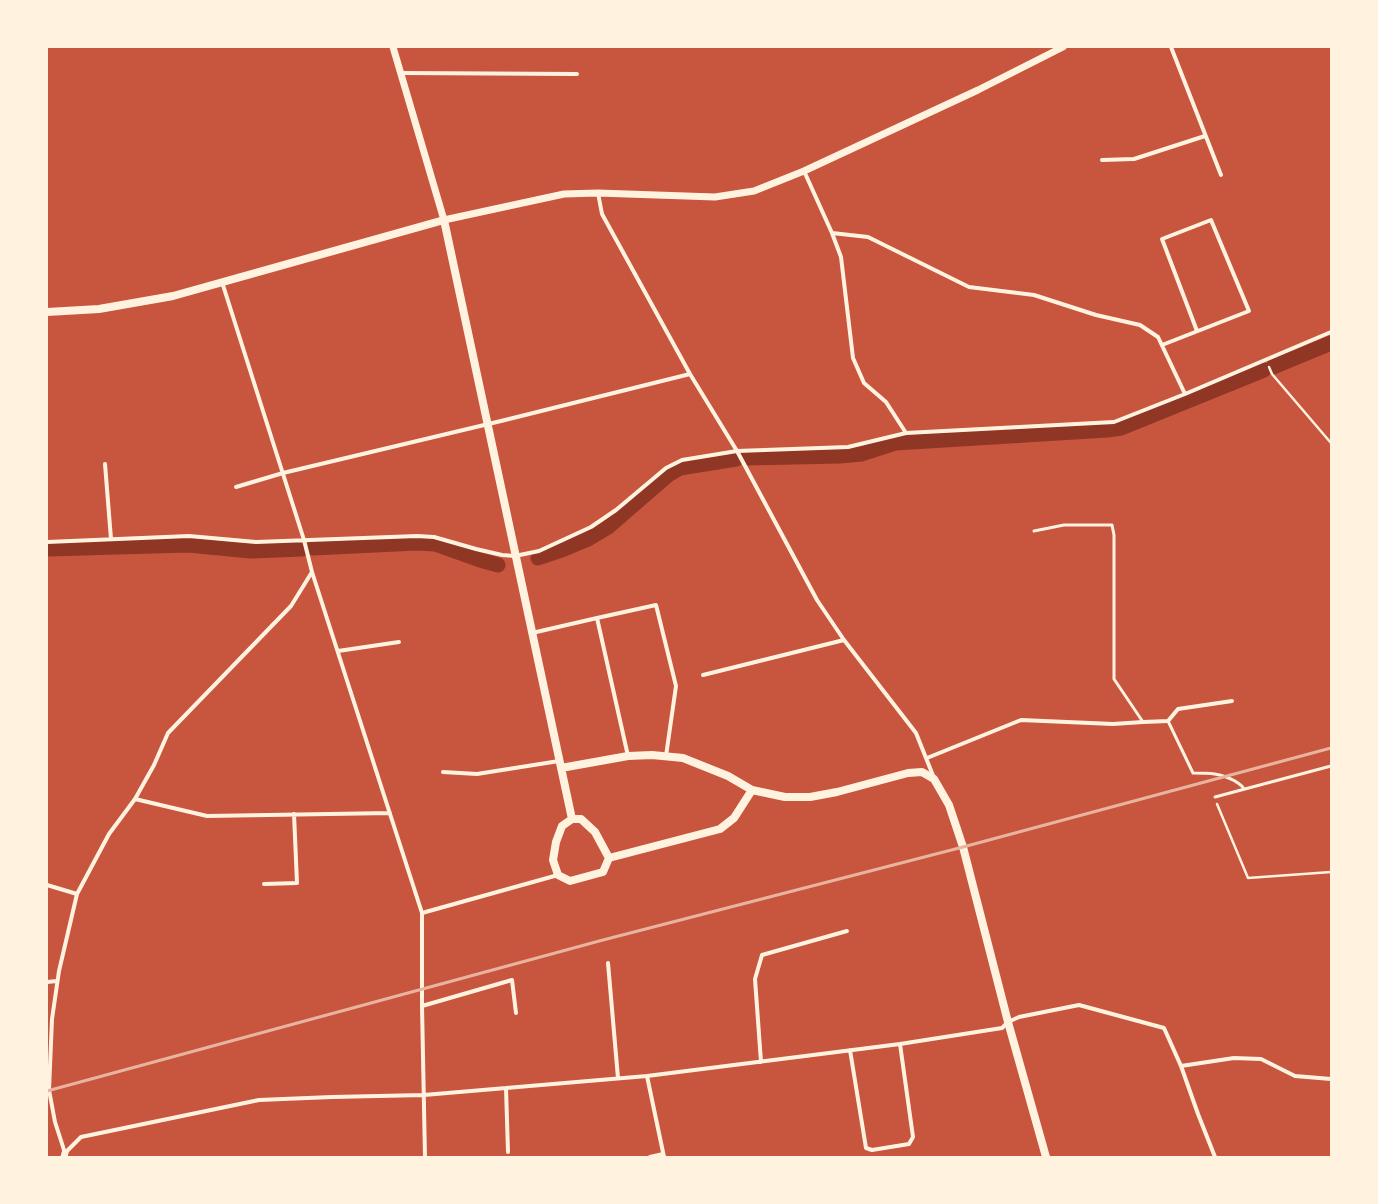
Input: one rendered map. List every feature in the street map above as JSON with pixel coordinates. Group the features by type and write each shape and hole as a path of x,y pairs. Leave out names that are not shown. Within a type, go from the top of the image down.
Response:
{"main road":[{"path":"47,312 99,309 173,296 444,220 572,819"},
{"path":"560,765 628,756 652,755 684,758 707,766 752,790 785,797 810,797 837,792 908,773 922,772 934,779 949,805 963,847 1008,1022 1046,1157"},
{"path":"609,858 720,829 734,818 752,790"},
{"path":"572,819 581,819 595,832 609,858 603,872 570,881 558,876 553,860 556,842 562,826 572,819"}],"street":[{"path":"393,47 444,220 564,194 598,193 714,197 754,191 804,171 978,90 1064,47"},
{"path":"1171,47 1221,175"},
{"path":"401,73 577,74"},
{"path":"1102,160 1134,159 1205,136"},
{"path":"804,171 832,233 841,257 853,358 864,382 886,402 906,433"},
{"path":"598,193 602,214 690,374 737,451 817,600 844,640 916,733 934,779"},
{"path":"1162,346 1249,310 1211,220 1162,239 1197,331"},
{"path":"832,233 868,237 969,287 1034,295 1096,315 1140,325 1158,337 1185,394"},
{"path":"222,282 304,540 312,572 422,913 425,1157"},
{"path":"47,542 188,536 256,542 416,536 434,537 476,549 502,555 516,556 539,551 591,527 616,510 666,468 682,460 737,451 848,447 906,433 1114,422 1185,394 1331,332"},
{"path":"236,487 283,473 690,374"},
{"path":"105,464 111,539"},
{"path":"312,572 291,606 168,733 154,765 135,799 109,834 77,894 57,981 49,1028 48,1090 54,1122 65,1155 81,1137 258,1100 424,1095 647,1076 900,1044 1002,1028 1008,1022 1019,1017 1079,1005 1164,1028 1181,1066 1215,1157"},
{"path":"532,633 656,605 676,686 666,756"},
{"path":"597,618 628,756"},
{"path":"703,675 844,640"},
{"path":"338,651 399,642"},
{"path":"927,758 1021,720 1113,724 1168,721 1178,709 1232,701"},
{"path":"443,772 478,774 560,765"},
{"path":"135,799 208,816 390,813"},
{"path":"264,884 297,883 294,814"},
{"path":"422,913 558,876"},
{"path":"47,885 77,894"},
{"path":"761,1062 755,980 762,955 847,930"},
{"path":"608,962 618,1078"},
{"path":"422,1006 512,980 516,1013"},
{"path":"47,982 57,981"},
{"path":"850,1050 866,1148 872,1150 909,1144 913,1138 900,1044"},
{"path":"1181,1066 1234,1058 1260,1059 1295,1076 1331,1080"},
{"path":"647,1076 663,1156 650,1157"},
{"path":"506,1088 508,1152"}],"lane":[{"path":"1034,531 1064,524 1112,525 1114,535 1114,679 1143,722"},
{"path":"1168,721 1194,773 1215,773 1225,776 1242,786 1244,789"},
{"path":"1215,797 1331,766"}],"path":[{"path":"1265,360 1272,374 1331,444"},
{"path":"1215,797 1248,878 1331,872"}],"waterway":[{"path":"1273,367 1331,343"},
{"path":"746,458 840,456 861,454 895,443 1121,428 1264,370"},
{"path":"538,558 588,539 608,527 668,475 680,468 736,459"},
{"path":"313,548 417,543 435,544 498,565"},
{"path":"47,549 188,545 251,551 302,549"}],"railway":[{"path":"47,1091 603,940 963,847 1331,748"}]}
